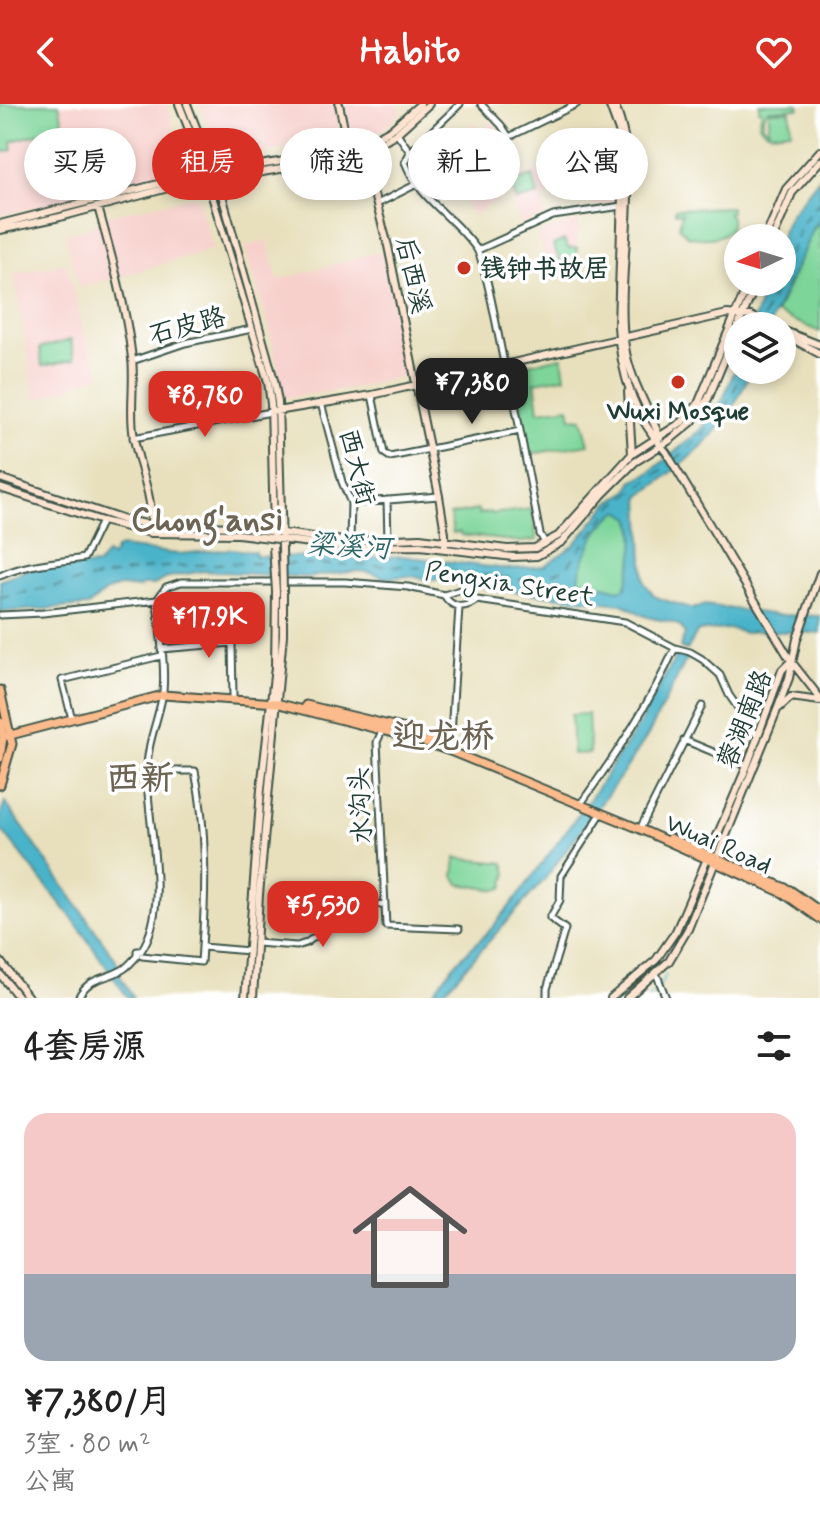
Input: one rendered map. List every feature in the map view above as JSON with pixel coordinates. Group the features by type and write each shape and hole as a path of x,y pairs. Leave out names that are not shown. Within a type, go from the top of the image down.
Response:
{"main road":[{"path":"179,104 188,128"},
{"path":"187,104 197,128"},
{"name":"后西溪","path":"339,104 344,128"},
{"path":"392,129 420,104"},
{"path":"392,135 429,104"},
{"path":"612,104 622,144 622,338 629,389 632,454"},
{"path":"612,104 624,130 627,162 622,338 630,371 659,441"},
{"path":"770,224 779,200 820,151"},
{"path":"779,224 792,193 820,161"},
{"path":"0,227 152,187"},
{"path":"0,227 98,207 152,191"},
{"path":"214,200 275,411"},
{"path":"223,200 261,329 275,411 278,535 282,548 253,998"},
{"name":"后西溪","path":"376,200 417,384 439,496 445,545"},
{"path":"98,207 124,308 132,361 133,438 150,501 151,529"},
{"path":"275,411 372,395 724,315"},
{"path":"796,336 820,345"},
{"path":"796,339 820,354"},
{"path":"0,488 102,521 151,529 204,525 343,547 420,538 445,545 518,550 547,548 562,542 602,495 698,404 724,348"},
{"path":"547,548 632,454 683,430 703,408 724,359"},
{"path":"629,389 639,413 666,452 791,661 820,700"},
{"path":"0,478 151,529"},
{"path":"278,535 388,543"},
{"path":"278,535 273,547 279,590"},
{"path":"791,661 820,573"},
{"name":"蓉湖南路","path":"611,998 643,973 667,946 696,890 747,766 777,710 789,678 791,661"},
{"name":"蓉湖南路","path":"627,998 657,976 688,929 762,739 782,670 791,661"},
{"path":"0,690 7,735 0,758"},
{"path":"7,735 71,715 162,693 274,700 406,729 450,749"},
{"path":"7,735 162,693 274,700 450,749"},
{"path":"777,710 791,697 820,700"},
{"path":"245,998 259,804 274,700"},
{"path":"0,722 12,744 0,785"},
{"name":"Wuai Road","path":"450,749 717,861 783,893 820,919"},
{"path":"717,861 790,890 820,911"},
{"path":"0,961 29,998"},
{"path":"0,974 19,998"}],"street":[{"path":"435,128 460,104"},
{"path":"481,104 509,137 577,104"},
{"path":"397,133 408,149"},
{"path":"377,204 408,188"},
{"path":"429,200 478,250 520,431 540,534 547,548"},
{"path":"478,250 553,216 622,206"},
{"name":"石皮路","path":"132,361 185,343 252,329"},
{"path":"372,395 384,453 390,457 520,431"},
{"name":"西大街","path":"321,403 342,482 351,503 350,541"},
{"path":"133,438 275,411"},
{"path":"351,503 439,496"},
{"path":"387,500 388,543"},
{"path":"0,576 39,562 84,558 102,521"},
{"name":"Pengxia Street","path":"157,600 166,587 181,582 345,582 408,587 444,595 460,590 477,600 615,619 702,659 720,675 729,695 762,739"},
{"path":"444,595 450,603 459,607 477,600"},
{"path":"0,615 157,600 162,693 148,744 146,771 156,899 153,924 140,954 123,970 88,983 78,998"},
{"path":"450,749 459,607"},
{"path":"71,715 62,680 161,652 232,643 233,696"},
{"path":"581,804 626,738 675,648"},
{"path":"640,827 702,706"},
{"name":"水沟头","path":"382,731 377,742 386,926 459,929"},
{"path":"684,740 747,766"},
{"path":"140,954 201,962 206,882 200,797 195,771 146,771"},
{"path":"547,998 565,929 550,918 560,900 561,876 599,811"},
{"path":"256,943 297,946 355,909 366,904 385,904"},
{"path":"202,947 249,951"},
{"path":"657,976 664,995"}],"shaded area":[{"path":"59,104 168,104 173,128 152,128 152,180 136,184 136,128 60,128 64,127"},
{"path":"199,104 334,104 339,128 280,128 280,150 264,152 264,128 209,128"},
{"path":"345,104 396,104 401,112 385,128 350,128"},
{"path":"24,138 24,200 65,200 0,215 0,153 13,150 11,141"},
{"path":"536,172 536,200 542,200 546,216 520,225 513,200 520,200 520,178"},
{"path":"179,200 198,200 213,249 79,288 65,234 91,227 110,215"},
{"path":"464,200 498,200 473,215"},
{"path":"589,200 615,200 615,201 591,206"},
{"path":"574,221 579,222 577,272 566,277 564,272 555,276 536,235"},
{"path":"267,240 278,280 382,251 407,375 360,387 284,398 267,319 245,247"},
{"path":"66,262 87,343 101,375 38,399 34,394 14,274"}],"green space":[{"path":"0,104 59,104 64,127 24,128 24,138 12,141 13,150 0,153"},
{"path":"759,104 798,104 799,108 768,110 763,117 763,125 769,130 769,111 790,111 791,131 773,133 762,128 759,124 762,111"},
{"path":"533,176 536,196 520,200 520,180"},
{"path":"731,207 731,212 727,213 731,224 724,224 724,234 711,238 687,236 679,227 682,213 675,213 675,209"},
{"path":"820,222 820,332 796,322 796,312 776,312 784,296 796,296 796,268 813,230"},
{"path":"564,240 568,248 577,248 577,272 567,277 553,245"},
{"path":"71,340 74,360 42,366 40,348"},
{"path":"562,357 565,377 535,382 539,411 569,407 571,418 582,419 589,444 530,454 513,367"},
{"path":"532,509 537,540 522,542 453,533 450,515 478,510 479,514 492,514"},
{"path":"619,511 632,519 634,528 634,553 626,587 620,590 581,581 578,578 580,569 592,540 604,523"},
{"path":"588,714 590,753 573,754 571,715"},
{"path":"456,858 504,863 507,873 503,888 496,890 459,884 454,876"}],"water":[{"path":"820,177 820,220 796,266 796,224 786,224"},
{"path":"762,296 783,296 775,312 757,312"},
{"path":"729,384 745,384 730,411 706,442 640,497 644,582 654,596 693,609 704,605 778,615 820,616 820,633 745,633 731,629 698,631 687,650 680,648 685,633 678,625 650,618 621,604 467,586 449,580 410,576 385,578 359,571 306,577 203,571 169,577 140,588 119,586 105,592 88,606 0,612 0,581 29,569 98,565 106,554 112,557 121,547 178,554 231,549 255,552 256,556 402,556 507,569 544,566 574,545 609,503 628,491 633,480 649,473 700,431 723,399","holes":["619,511 632,519 632,561 626,587 620,590 581,581 579,578 584,560 604,523"]},
{"path":"677,654 687,658 648,735 621,776 544,880 438,998 429,998 454,965 491,929 518,896 592,796 638,726"},
{"path":"5,802 116,960 120,976 133,998 128,998 75,922 0,828"}],"waterway":[{"path":"763,736 784,679"},
{"path":"667,957 687,923 706,872"},
{"path":"648,998 656,992 666,975"}],"ferry route":[{"path":"796,238 802,223 820,201"},
{"path":"766,312 772,296"},
{"path":"675,460 715,420 737,384"},
{"path":"0,597 149,568 232,563 403,566 534,581 566,568 612,507 670,464"}],"place":[{"name":"钱钟书故居","path":"464,268"},
{"name":"Wuxi Mosque","path":"678,382"}],"district":[{"name":"Chong'ansi","path":"207,518"},
{"name":"迎龙桥","path":"443,735"},
{"name":"西新","path":"140,777"}],"water label":[{"name":"梁溪河","path":"349,545"}]}
